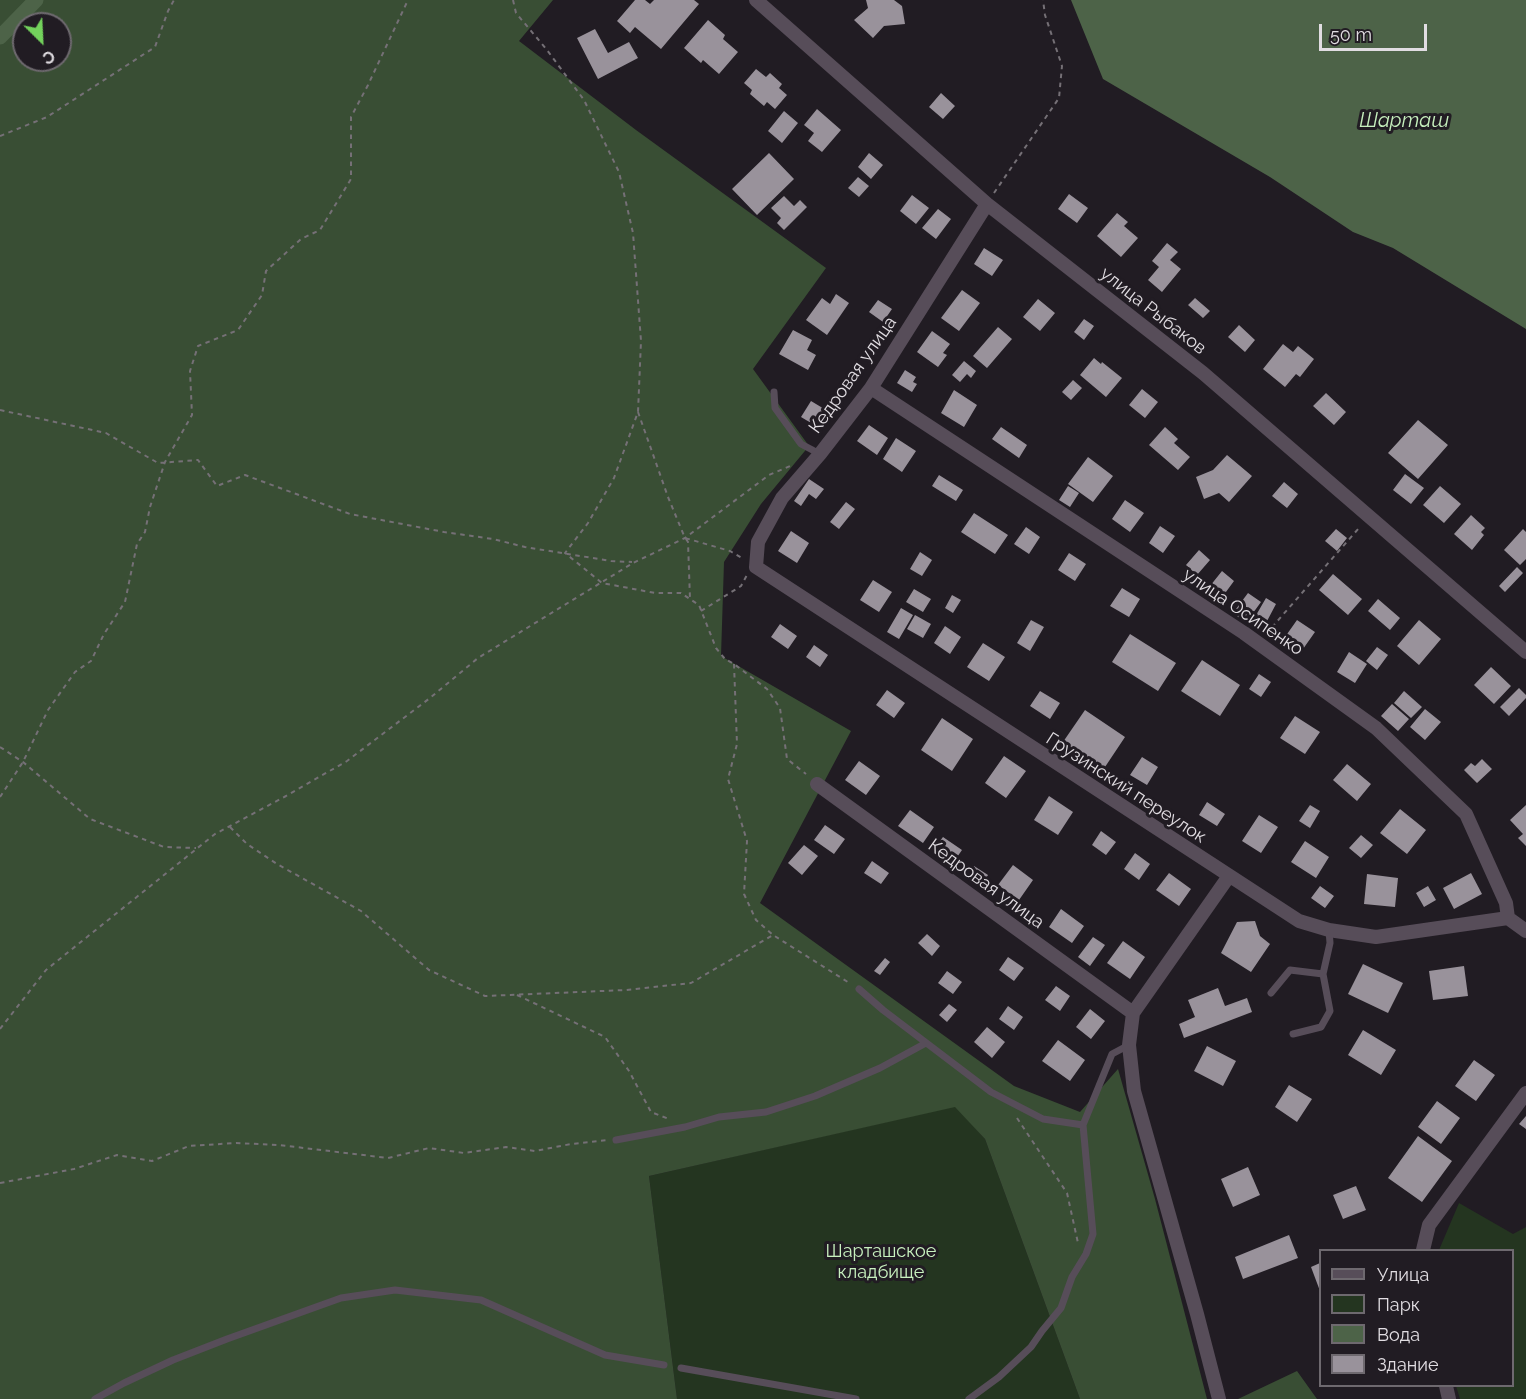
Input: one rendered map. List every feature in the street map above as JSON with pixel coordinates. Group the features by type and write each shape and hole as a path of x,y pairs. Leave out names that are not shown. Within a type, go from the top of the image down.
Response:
{"street":[{"name":"улица Рыбаков","path":"756,0 987,204 1203,373 1526,652"},
{"name":"Кедровая улица","path":"756,567 758,542 782,498 820,454 870,388 987,204"},
{"name":"улица Осипенко","path":"870,388 1258,643 1376,728 1466,814 1506,903 1508,918"},
{"name":"Грузинский переулок","path":"756,567 1299,921 1329,930 1376,937 1508,918"},
{"name":"Кедровая улица","path":"818,784 1133,1013"},
{"path":"1219,1399 1134,1091 1129,1045 1133,1013 1229,876"},
{"path":"1508,918 1526,931"},
{"path":"1424,1249 1429,1225 1526,1093"}],"lane":[{"path":"774,392 775,408 801,444 820,454"},
{"path":"1293,1034 1321,1027 1330,1011 1323,974 1330,943 1329,930"},
{"path":"1271,993 1290,970 1323,974"},
{"path":"859,989 883,1010 997,1095 1043,1119 1083,1125"},
{"path":"616,1140 685,1127 719,1117 766,1112 815,1096 880,1068 926,1043"},
{"path":"969,1399 999,1377 1031,1347 1061,1308 1072,1277 1093,1234 1083,1125 1112,1054 1129,1045"},
{"path":"95,1399 173,1360 227,1339 340,1298 395,1290 481,1300 604,1355 664,1365"},
{"path":"681,1368 856,1399"}],"path":[{"path":"0,136 47,117 155,47 174,0"},
{"path":"0,798 23,762 48,710 75,672 91,661 104,634 125,602 137,544 145,532 150,507 165,462 192,415 190,371 198,346 238,330 262,295 266,272 301,239 320,230 351,179 351,117 408,0"},
{"path":"513,0 516,13 584,100 619,172 633,233 641,341 638,412 614,478 588,523 565,554"},
{"path":"987,204 1059,98 1062,66 1045,15 1043,0"},
{"path":"0,410 106,433 158,463 198,460 217,486 246,475 350,514 565,554 633,563"},
{"path":"638,412 668,497 688,542 690,599"},
{"path":"0,1029 46,970 215,834 347,761 478,658 633,563 685,538 769,475 789,466"},
{"path":"1258,643 1369,516"},
{"path":"685,538 730,551 756,567 746,576 741,586 701,611"},
{"path":"565,554 602,583 655,593 681,593 699,604 716,648 725,659 767,689 780,708 787,759 818,784"},
{"path":"734,664 737,744 728,779 747,841 744,894 756,920 773,935 859,989"},
{"path":"0,747 23,762 90,819 164,847 196,849"},
{"path":"229,826 247,844 277,864 361,911 429,969 485,996 626,990 691,983 773,935"},
{"path":"515,994 605,1037 629,1071 651,1112 685,1127"},
{"path":"1017,1118 1067,1193 1082,1260"},
{"path":"0,1183 74,1169 117,1155 152,1161 189,1146 236,1143 279,1145 388,1158 429,1148 464,1153 506,1147 535,1151 571,1144 616,1140"}],"green space":[{"name":"Шарташское кладбище","path":"956,1106 985,1139 1080,1399 677,1399 649,1176"},
{"path":"1459,1203 1513,1234 1526,1227 1526,1399 1460,1399 1456,1387 1514,1387 1514,1249 1439,1249"}],"shaded area":[{"path":"0,0 553,0 519,41 636,130 826,268 753,369 809,446 761,504 724,562 721,656 851,731 760,903 1014,1086 1080,1112 1118,1069 1155,1199 1207,1399 1080,1399 985,1139 955,1107 649,1176 677,1399 0,1399"},
{"path":"1297,1371 1317,1399 1238,1399"}],"water":[{"name":"Шарташ","path":"1071,0 1526,0 1526,329 1393,248 1353,232 1270,177 1103,79"}],"building":[{"path":"635,0 645,0 650,4 654,0 694,0 699,4 661,49 635,27 630,33 617,21"},
{"path":"866,0 894,0 902,6 905,24 884,26 873,38 854,20 868,8"},
{"path":"708,20 725,35 723,39 738,52 719,74 703,60 701,63 684,48"},
{"path":"595,29 608,53 629,42 638,58 598,79 577,38"},
{"path":"756,69 766,77 770,73 782,84 779,88 787,95 775,109 767,102 764,106 750,94 752,90 744,83"},
{"path":"941,93 955,106 943,119 929,107"},
{"path":"817,109 841,130 822,152 808,141 814,133 804,125"},
{"path":"784,111 798,123 782,143 768,131"},
{"path":"769,153 794,179 757,215 732,189"},
{"path":"869,153 883,165 871,179 858,167"},
{"path":"858,177 869,186 859,197 848,188"},
{"path":"1069,194 1088,208 1077,223 1058,209"},
{"path":"912,195 929,208 916,224 900,211"},
{"path":"784,196 794,206 800,200 807,207 784,230 777,223 781,218 771,208"},
{"path":"938,209 951,219 936,239 922,228"},
{"path":"1117,213 1128,222 1124,226 1138,238 1121,257 1097,236"},
{"path":"1167,243 1178,252 1170,260 1181,269 1162,292 1148,280 1159,267 1152,261"},
{"path":"984,248 1003,260 992,276 974,264"},
{"path":"962,290 980,303 959,331 941,318"},
{"path":"836,294 849,303 827,335 806,320 822,298 830,304"},
{"path":"1195,298 1210,311 1203,318 1188,305"},
{"path":"1038,299 1055,313 1040,331 1023,317"},
{"path":"878,300 892,309 883,322 869,312"},
{"path":"1084,319 1094,326 1084,340 1074,332"},
{"path":"1239,325 1255,340 1245,352 1228,337"},
{"path":"998,327 1012,339 987,368 973,356"},
{"path":"793,330 812,340 807,350 816,355 808,370 779,354"},
{"path":"932,331 950,344 943,353 947,355 938,367 917,352"},
{"path":"1283,344 1293,352 1298,346 1314,359 1300,377 1296,374 1285,387 1263,369"},
{"path":"1094,358 1122,378 1106,397 1080,375"},
{"path":"964,361 976,371 971,378 967,374 960,382 952,375"},
{"path":"905,370 916,377 913,382 917,384 912,392 897,383"},
{"path":"1073,380 1082,388 1071,400 1062,392"},
{"path":"1142,389 1158,402 1145,418 1129,405"},
{"path":"954,390 977,405 964,427 941,413"},
{"path":"1326,393 1346,412 1334,425 1313,406"},
{"path":"811,401 826,410 816,426 801,417"},
{"path":"1418,420 1448,445 1418,479 1388,453"},
{"path":"869,425 888,438 877,455 857,441"},
{"path":"1001,427 1027,445 1019,458 992,439"},
{"path":"1165,427 1178,439 1174,443 1190,457 1178,470 1149,445"},
{"path":"896,438 916,451 902,472 883,459"},
{"path":"1227,455 1252,476 1229,502 1219,493 1204,499 1196,477 1213,470"},
{"path":"1088,457 1113,476 1093,502 1068,484"},
{"path":"1405,474 1424,488 1411,504 1393,490"},
{"path":"939,475 963,490 956,501 932,486"},
{"path":"809,479 824,489 816,499 809,494 801,506 794,501"},
{"path":"1284,482 1298,494 1287,508 1272,496"},
{"path":"1068,486 1079,493 1070,507 1059,500"},
{"path":"1440,486 1461,504 1444,523 1423,505"},
{"path":"1125,500 1144,513 1130,532 1112,519"},
{"path":"846,502 855,509 839,529 830,522"},
{"path":"974,513 1008,535 995,554 961,532"},
{"path":"1471,515 1485,528 1481,532 1484,535 1472,550 1454,534"},
{"path":"1160,526 1175,536 1163,553 1149,543"},
{"path":"1026,527 1040,537 1029,554 1014,544"},
{"path":"1336,529 1347,538 1337,551 1325,541"},
{"path":"1523,529 1526,532 1526,559 1520,565 1504,550"},
{"path":"791,531 809,543 797,563 778,551"},
{"path":"1199,550 1210,560 1197,575 1186,565"},
{"path":"920,552 932,560 922,576 910,569"},
{"path":"1069,553 1086,564 1075,581 1058,570"},
{"path":"1517,567 1523,573 1505,592 1499,586"},
{"path":"1222,571 1234,581 1223,596 1210,586"},
{"path":"1333,574 1362,599 1348,615 1319,590"},
{"path":"873,580 892,592 879,612 860,600"},
{"path":"1122,588 1140,599 1129,617 1110,606"},
{"path":"914,589 931,599 923,612 906,602"},
{"path":"1248,593 1261,602 1248,624 1233,613"},
{"path":"952,595 961,600 953,613 945,608"},
{"path":"1266,598 1276,604 1266,623 1255,617"},
{"path":"1378,599 1400,618 1390,630 1368,611"},
{"path":"901,608 913,615 899,639 887,632"},
{"path":"915,615 931,624 923,638 907,629"},
{"path":"1031,620 1044,627 1030,651 1017,643"},
{"path":"1297,620 1315,632 1303,649 1285,637"},
{"path":"1419,620 1441,639 1419,665 1397,646"},
{"path":"780,624 797,636 788,649 771,637"},
{"path":"945,626 961,637 950,654 934,643"},
{"path":"1130,634 1176,663 1158,691 1112,662"},
{"path":"983,643 1005,657 989,681 967,667"},
{"path":"814,645 828,655 820,667 806,657"},
{"path":"1377,647 1388,655 1377,670 1366,661"},
{"path":"1349,652 1367,664 1355,683 1337,672"},
{"path":"1202,660 1240,685 1220,716 1181,691"},
{"path":"1491,667 1511,686 1494,704 1474,685"},
{"path":"1259,674 1271,682 1261,697 1249,689"},
{"path":"1519,688 1526,698 1509,716 1500,707"},
{"path":"887,690 905,703 894,718 876,705"},
{"path":"1040,691 1060,703 1050,719 1030,706"},
{"path":"1404,691 1422,707 1411,718 1394,703"},
{"path":"1392,704 1409,719 1398,731 1381,716"},
{"path":"1425,709 1441,722 1425,740 1410,727"},
{"path":"1085,710 1125,737 1103,770 1063,742"},
{"path":"1295,716 1320,732 1305,754 1280,738"},
{"path":"942,718 973,739 952,771 921,750"},
{"path":"1004,756 1026,771 1006,798 985,783"},
{"path":"1142,757 1158,767 1147,785 1130,775"},
{"path":"1482,759 1492,769 1477,783 1464,770 1471,763 1475,766"},
{"path":"859,761 880,776 866,795 845,780"},
{"path":"1347,764 1371,784 1357,801 1333,780"},
{"path":"1049,796 1073,812 1058,835 1034,820"},
{"path":"1207,802 1225,814 1217,826 1199,815"},
{"path":"1310,805 1320,811 1310,828 1299,821"},
{"path":"1526,805 1526,846 1518,838 1523,834 1510,820"},
{"path":"1400,809 1426,830 1407,854 1380,833"},
{"path":"910,810 934,827 923,843 898,826"},
{"path":"1259,815 1278,827 1261,853 1242,841"},
{"path":"825,825 845,839 834,854 814,840"},
{"path":"1101,831 1116,842 1106,855 1092,845"},
{"path":"1361,835 1373,845 1361,858 1349,848"},
{"path":"943,837 962,850 955,860 936,846"},
{"path":"1305,841 1329,857 1316,878 1291,862"},
{"path":"804,845 818,856 802,875 788,863"},
{"path":"1135,853 1150,864 1139,880 1124,869"},
{"path":"872,861 889,873 881,884 864,873"},
{"path":"1013,865 1033,880 1019,900 998,885"},
{"path":"974,866 988,875 982,885 968,876"},
{"path":"1169,873 1191,889 1179,906 1156,890"},
{"path":"1471,873 1482,894 1454,909 1443,888"},
{"path":"1367,874 1398,878 1395,907 1364,904"},
{"path":"1320,886 1334,896 1325,908 1311,898"},
{"path":"1428,886 1436,900 1424,907 1416,893"},
{"path":"1061,909 1084,926 1072,943 1049,927"},
{"path":"1255,921 1260,936 1270,944 1251,972 1221,953 1237,922"},
{"path":"927,934 940,946 932,956 918,943"},
{"path":"1093,937 1105,945 1090,966 1078,957"},
{"path":"1123,941 1145,957 1130,979 1107,963"},
{"path":"1008,957 1024,968 1014,981 999,970"},
{"path":"885,958 890,962 880,975 874,971"},
{"path":"1363,964 1403,983 1388,1013 1348,994"},
{"path":"1464,966 1468,996 1433,1000 1429,971"},
{"path":"947,971 962,982 953,994 938,983"},
{"path":"1056,986 1070,996 1060,1011 1045,1000"},
{"path":"1218,988 1225,1006 1247,998 1252,1012 1184,1038 1179,1024 1195,1017 1188,1000"},
{"path":"949,1004 957,1010 947,1022 939,1015"},
{"path":"1008,1006 1023,1017 1014,1030 999,1019"},
{"path":"1090,1009 1105,1021 1091,1039 1076,1027"},
{"path":"987,1027 1005,1042 992,1058 974,1042"},
{"path":"1363,1030 1396,1050 1381,1075 1348,1055"},
{"path":"1058,1040 1085,1060 1070,1081 1042,1061"},
{"path":"1207,1046 1236,1061 1223,1086 1194,1071"},
{"path":"1474,1060 1495,1075 1476,1101 1455,1086"},
{"path":"1289,1085 1312,1099 1297,1122 1275,1107"},
{"path":"1437,1101 1460,1118 1441,1144 1418,1127"},
{"path":"1526,1116 1526,1129 1519,1124"},
{"path":"1418,1136 1452,1161 1422,1202 1388,1178"},
{"path":"1248,1167 1260,1195 1233,1207 1221,1179"},
{"path":"1356,1186 1366,1210 1343,1219 1333,1195"},
{"path":"1289,1235 1298,1258 1243,1279 1235,1257"},
{"path":"1319,1263 1319,1288 1311,1267"}],"waterway":[{"path":"0,37 36,0"}]}
